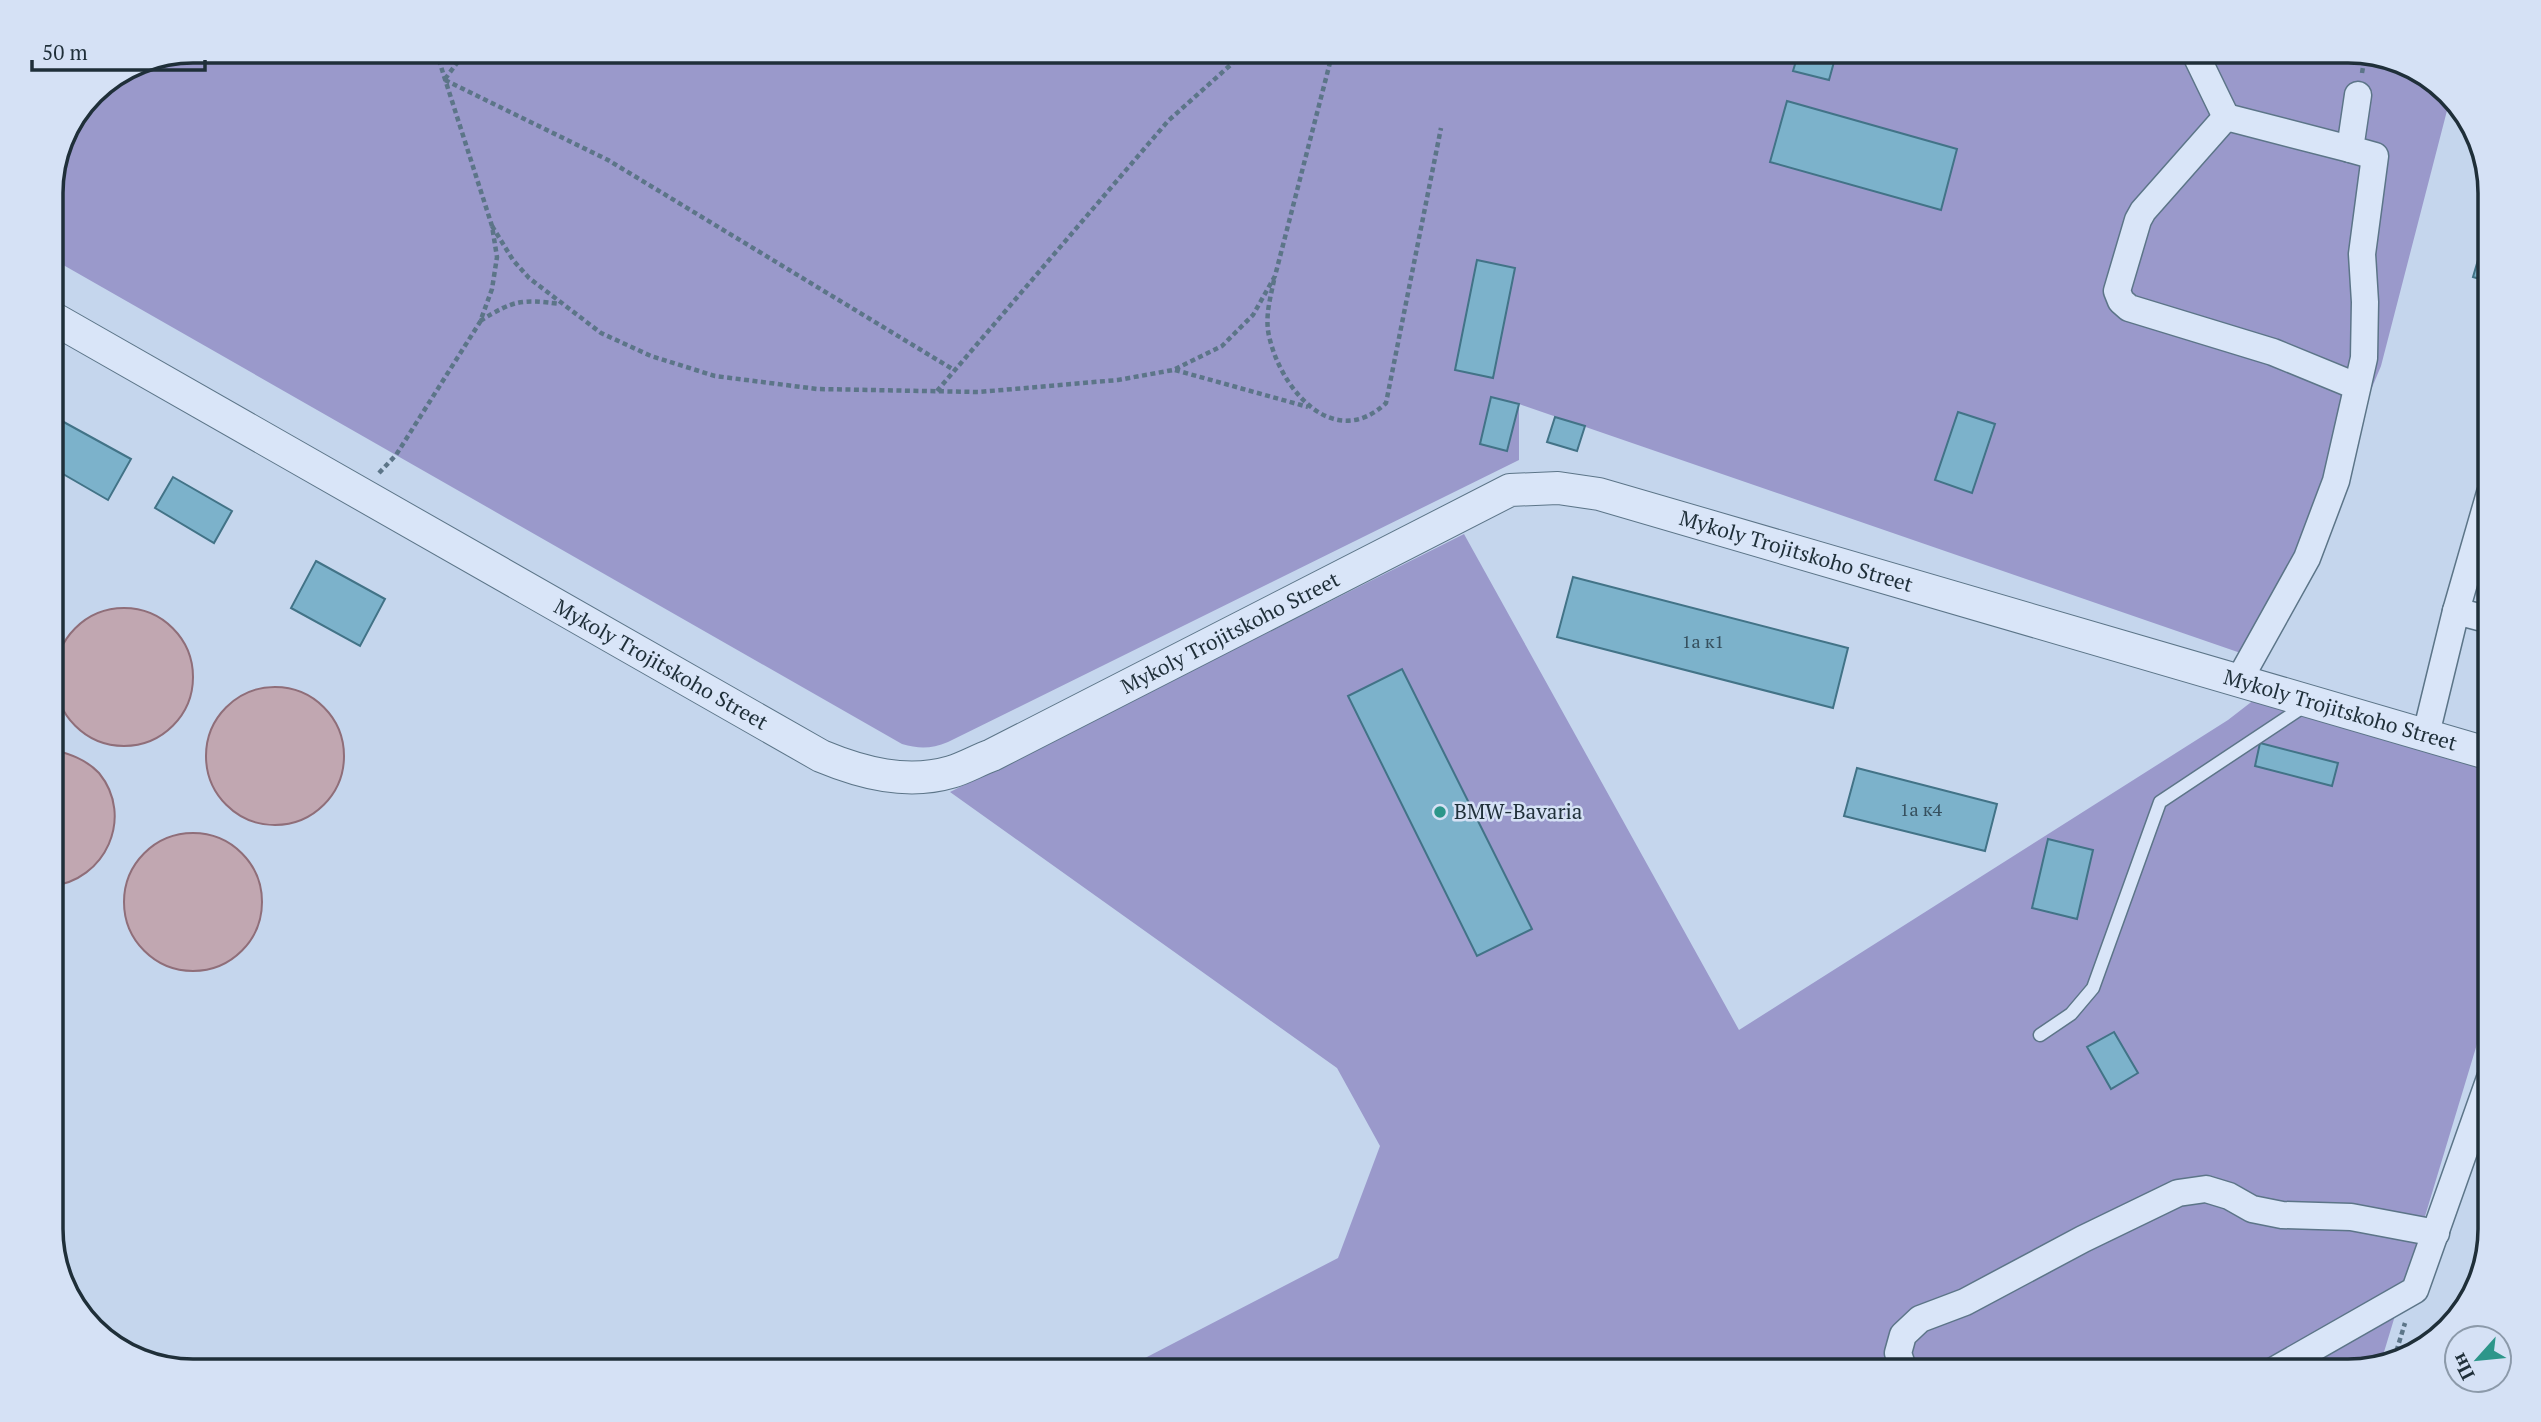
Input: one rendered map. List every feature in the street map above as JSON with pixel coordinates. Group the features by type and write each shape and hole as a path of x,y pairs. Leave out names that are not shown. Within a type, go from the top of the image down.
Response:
{"street":[{"path":"2200,63 2226,117 2375,156 2362,254 2364,358 2336,481 2307,558 2238,682"},
{"path":"2350,149 2358,95"},
{"path":"2226,117 2138,220 2117,291 2121,301 2129,308 2273,352 2356,386"},
{"name":"Mykoly Trojitskoho Street","path":"63,324 821,756 877,774 912,778 950,772 992,755 1510,489 1558,488 1599,494 2478,750"},
{"path":"2426,734 2478,535"},
{"path":"2456,611 2478,617"},
{"path":"2294,1359 2415,1290 2478,1118"},
{"path":"1900,1359 1898,1353 1903,1335 1920,1320 1965,1302 2178,1193 2206,1189 2229,1196 2252,1209 2282,1215 2351,1217 2436,1233"}],"lane":[{"path":"2040,1035 2071,1014 2093,988 2160,802 2311,702"}],"path":[{"path":"361,494 396,455 480,322 492,289 497,257 492,226 440,63"},
{"path":"445,80 457,63"},
{"path":"937,391 1168,121 1233,63"},
{"path":"1312,408 1294,393 1280,369 1269,339 1267,317 1330,63"},
{"path":"445,80 608,160 954,370"},
{"path":"1173,370 1312,408 1334,418 1352,421 1373,415 1386,403 1441,128"},
{"path":"492,226 513,260 529,278 601,333 638,350 715,376 817,388 979,392 1118,380 1173,370 1222,346 1253,315 1275,276"},
{"path":"480,322 507,304 528,300 560,303"}],"shaded area":[{"path":"193,63 2348,63 2382,67 2413,80 2447,110 2381,366 2258,659 1519,404 1519,460 948,742 930,747 902,744 63,265 65,167 76,135 90,114 107,95 128,80 159,67"},
{"path":"1464,534 1739,1030 2228,720 2259,696 2478,754 2478,1041 2382,1355 2348,1359 1143,1359 1338,1258 1380,1146 1337,1068 950,792"},
{"path":"124,608 150,613 173,628 188,651 192,664 192,690 188,703 173,726 150,741 124,746 98,741 75,726 63,708 63,646 75,628 98,613"},
{"path":"275,687 301,692 324,707 339,730 344,756 339,782 324,805 301,820 275,825 249,820 226,805 211,782 206,756 211,730 226,707 249,692"},
{"path":"63,753 89,764 99,773 109,790 114,809 114,827 109,844 99,860 70,882 63,883"},
{"path":"193,833 219,838 242,853 257,876 262,902 257,928 242,951 219,966 193,971 167,966 144,951 129,928 124,902 129,876 144,853 167,838"}],"building":[{"path":"1795,63 1834,63 1829,80 1793,71"},
{"path":"1787,101 1957,149 1941,210 1770,162"},
{"path":"1477,260 1515,268 1493,378 1455,370"},
{"path":"2478,260 2478,278 2473,277"},
{"path":"1491,397 1519,404 1507,451 1480,444"},
{"path":"1958,412 1995,424 1972,493 1935,480"},
{"path":"1555,417 1585,426 1577,451 1547,442"},
{"path":"63,422 131,459 108,500 63,474"},
{"path":"173,477 232,511 214,543 155,508"},
{"path":"316,561 385,599 360,646 291,608"},
{"path":"1573,577 1848,648 1833,708 1557,637"},
{"name":"BMW-Bavaria","path":"1402,669 1532,929 1477,956 1348,696"},
{"path":"2260,743 2338,763 2332,786 2255,766"},
{"path":"1857,768 1997,804 1985,851 1844,816"},
{"path":"2048,839 2093,850 2077,919 2032,908"},
{"path":"2114,1032 2138,1073 2111,1089 2087,1047"}],"place":[{"name":"BMW-Bavaria","path":"1440,812"}]}
